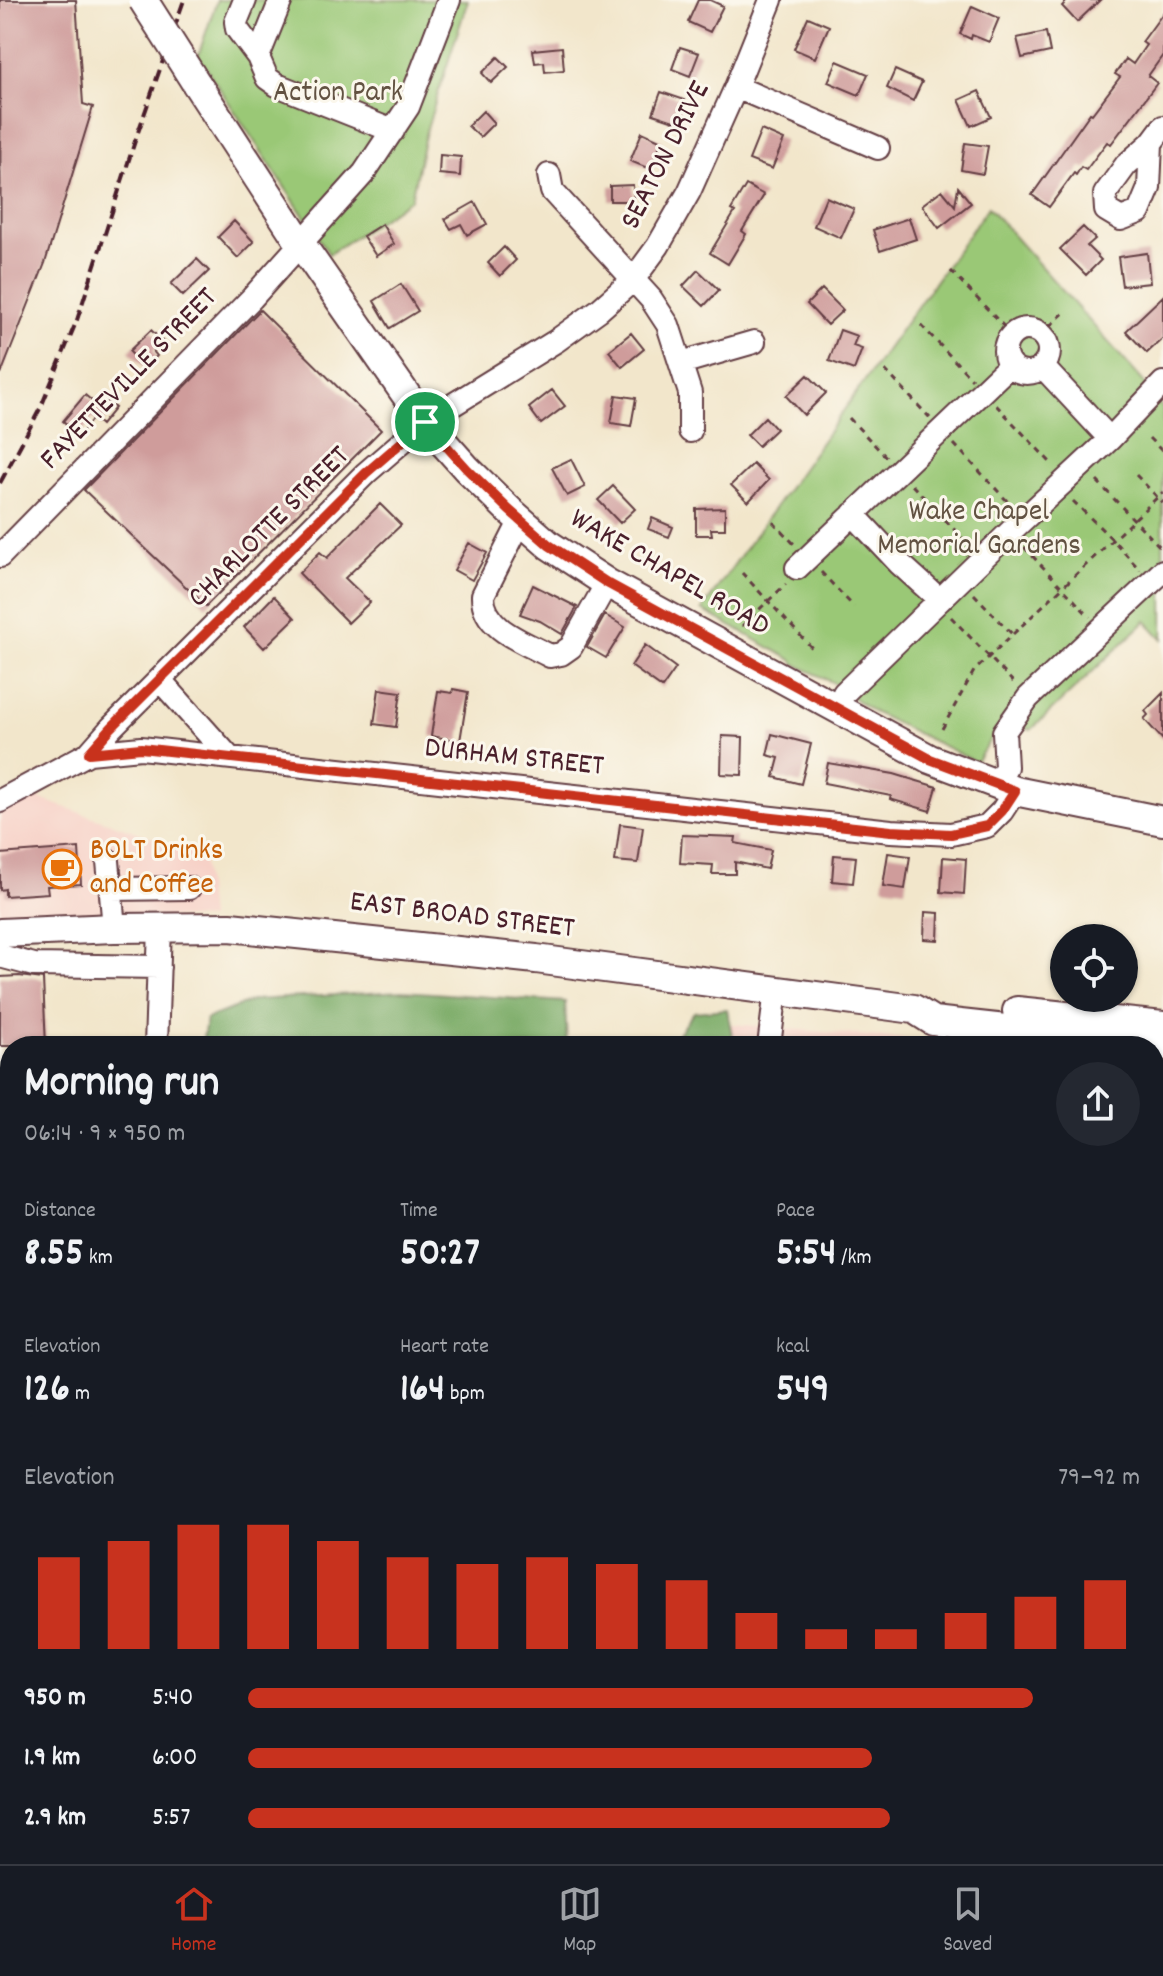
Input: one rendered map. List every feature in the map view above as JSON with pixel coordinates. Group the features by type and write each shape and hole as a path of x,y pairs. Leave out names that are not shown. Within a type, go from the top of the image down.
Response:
{"main road":[{"name":"WAKE CHAPEL ROAD","path":"143,0 301,244 425,422 467,469 549,545 607,583 930,759 1005,788 1163,821"},
{"name":"EAST BROAD STREET","path":"1,944 114,928 230,927 536,959 776,990 914,1009 933,1021 1071,1036"},
{"name":"EAST BROAD STREET","path":"914,1009 936,1002 1163,1026"}],"street":[{"path":"245,0 236,22 237,29 258,57 267,78 277,85 393,131"},
{"path":"258,57 281,0"},
{"name":"FAYETTEVILLE STREET","path":"0,556 252,298 364,173 408,107 449,0"},
{"name":"SEATON DRIVE","path":"425,422 556,341 599,310 633,280 658,246 689,192 771,0"},
{"path":"736,87 878,148"},
{"path":"549,175 552,191 651,299 668,325 690,393 690,431"},
{"path":"1028,329 1041,334 1046,340 1049,354 1043,367 1030,373 1015,370 1005,352 1012,335 1028,329"},
{"path":"681,363 754,342"},
{"path":"797,568 1010,365"},
{"path":"1043,367 1110,439"},
{"path":"837,709 844,693 945,608 1163,383"},
{"name":"CHARLOTTE STREET","path":"89,753 366,473 425,422"},
{"path":"853,514 945,608"},
{"path":"521,520 483,595 483,606 491,622 550,656 561,654 571,647 607,583"},
{"path":"1005,788 1004,732 1028,698 1157,576"},
{"path":"160,680 229,757"},
{"name":"DURHAM STREET","path":"0,801 89,753 141,748 891,831 951,834 987,826 1002,811 1005,788"},
{"path":"108,861 114,928"},
{"path":"111,889 189,888"},
{"path":"156,1036 160,927"},
{"path":"1,944 34,965 159,967"},
{"path":"770,1036 776,990"}],"path":[{"path":"951,271 1012,335"},
{"path":"1041,334 1067,310"},
{"path":"1149,438 1163,452"},
{"path":"1136,475 1163,503"},
{"path":"1097,481 1163,550"},
{"path":"942,729 971,676 1163,492"},
{"path":"1073,501 1113,540 1157,576"},
{"path":"1024,547 1101,629"},
{"path":"742,626 795,576 797,568"},
{"path":"742,573 812,648"},
{"path":"973,594 1013,635"},
{"path":"945,608 1028,698"}],"shaded area":[{"path":"32,796 203,855 209,919 129,915 0,919 0,812"},
{"path":"720,1023 871,1036 719,1036"}],"green space":[{"name":"Action Park","path":"217,0 468,0 426,131 411,199 329,254 198,56"},
{"name":"Wake Chapel Memorial Gardens","path":"988,207 1143,381 1163,409 1163,639 1146,621 1031,730 1007,714 976,762 873,712 832,682 702,610"},
{"path":"402,991 565,1002 567,1036 203,1036 206,1019 254,1000"},
{"path":"727,1009 732,1036 676,1036 694,1012"}],"building":[{"path":"0,0 76,0 83,104 93,107 45,263 1,374"},
{"path":"698,0 710,0 723,6 710,32 688,22"},
{"path":"1068,0 1100,0 1077,22 1062,6"},
{"path":"972,6 999,18 989,42 960,34"},
{"path":"1163,13 1163,55 1148,76 1157,83 1111,144 1107,142 1086,170 1081,167 1076,175 1074,173 1049,207 1032,195 1090,113 1120,77 1115,74 1126,59 1133,64 1146,45 1142,42"},
{"path":"808,17 829,26 815,58 794,49"},
{"path":"1046,32 1050,52 1022,58 1017,38"},
{"path":"562,47 564,70 545,72 544,62 535,63 533,50"},
{"path":"680,47 699,53 690,76 672,69"},
{"path":"498,57 508,67 491,83 482,73"},
{"path":"837,61 868,74 859,95 828,82"},
{"path":"895,70 922,82 913,101 887,88"},
{"path":"979,91 991,117 971,126 959,100"},
{"path":"661,92 685,100 677,122 653,114"},
{"path":"483,111 494,123 480,137 468,126"},
{"path":"761,130 784,140 772,169 749,160"},
{"path":"642,132 662,141 650,169 630,161"},
{"path":"965,143 988,146 983,174 961,170"},
{"path":"440,155 461,157 460,176 439,174"},
{"path":"633,185 634,201 610,201 610,186"},
{"path":"746,185 764,195 742,231 746,234 728,264 710,253 735,212 731,210"},
{"path":"958,187 971,203 939,228 922,205 942,190 955,206"},
{"path":"826,197 854,209 841,238 814,226"},
{"path":"475,202 487,224 467,235 461,224 451,229 445,219"},
{"path":"909,218 916,239 880,251 873,230"},
{"path":"234,221 254,242 238,258 218,237"},
{"path":"382,224 394,244 376,256 363,236"},
{"path":"1083,227 1095,239 1087,246 1101,260 1086,275 1060,249"},
{"path":"504,247 516,260 500,276 488,263"},
{"path":"1147,253 1150,283 1122,286 1118,257"},
{"path":"197,259 209,271 183,296 171,284"},
{"path":"698,270 719,290 704,306 683,286"},
{"path":"401,284 418,311 390,328 374,301"},
{"path":"822,289 843,310 827,325 807,304"},
{"path":"1163,296 1163,338 1147,353 1126,331"},
{"path":"260,310 381,430 206,606 84,490"},
{"path":"151,330 163,342 153,351 157,356 145,368 129,351"},
{"path":"840,330 857,336 853,346 862,349 854,370 829,361"},
{"path":"631,333 644,349 622,367 609,351"},
{"path":"808,375 826,393 804,415 786,396"},
{"path":"552,390 565,406 541,424 529,408"},
{"path":"85,395 97,405 103,398 115,408 101,425 93,418 80,435 63,421"},
{"path":"616,395 636,398 631,426 611,423"},
{"path":"765,417 776,429 758,446 747,435"},
{"path":"571,459 585,487 567,496 552,468"},
{"path":"753,464 769,480 748,502 731,485"},
{"path":"613,486 635,509 620,523 598,500"},
{"path":"380,504 401,525 345,578 370,602 348,623 299,573 320,552 327,558"},
{"path":"725,508 725,529 711,529 712,535 696,535 696,509"},
{"path":"652,518 673,527 669,537 648,529"},
{"path":"469,543 487,553 472,580 454,570"},
{"path":"533,585 577,607 562,634 520,614"},
{"path":"274,596 295,618 264,648 244,627"},
{"path":"605,615 625,627 606,658 587,647"},
{"path":"645,645 676,668 662,688 631,666"},
{"path":"379,689 401,692 396,727 374,724"},
{"path":"453,689 468,692 460,741 431,736 438,691 452,693"},
{"path":"1163,693 1163,740 1144,719 1148,715 1145,711"},
{"path":"772,734 811,744 801,784 774,777 779,758 767,755"},
{"path":"722,736 743,737 742,775 721,774"},
{"path":"828,763 894,774 937,787 930,811 890,799 891,796 824,783"},
{"path":"620,824 643,827 638,863 615,861"},
{"path":"682,835 736,837 735,843 771,850 767,869 735,862 735,874 712,874 713,865 680,863"},
{"path":"79,848 81,884 47,886 48,893 5,896 5,889 0,890 0,854"},
{"path":"888,853 910,856 905,889 883,886"},
{"path":"834,855 856,857 853,883 832,881"},
{"path":"943,857 966,859 964,894 941,892"},
{"path":"925,912 939,913 938,940 924,939"},
{"path":"0,977 43,979 46,1036 0,1036"}],"railway":[{"path":"0,483 41,407 77,320 184,0"}],"place":[{"name":"BOLT Drinks and Coffee","path":"62,869"}],"route":[{"path":"425,422 509,510 549,545 607,583 930,759 1015,791 1009,802 987,826 951,834 891,831 141,748 89,753 366,473 425,422"}]}
